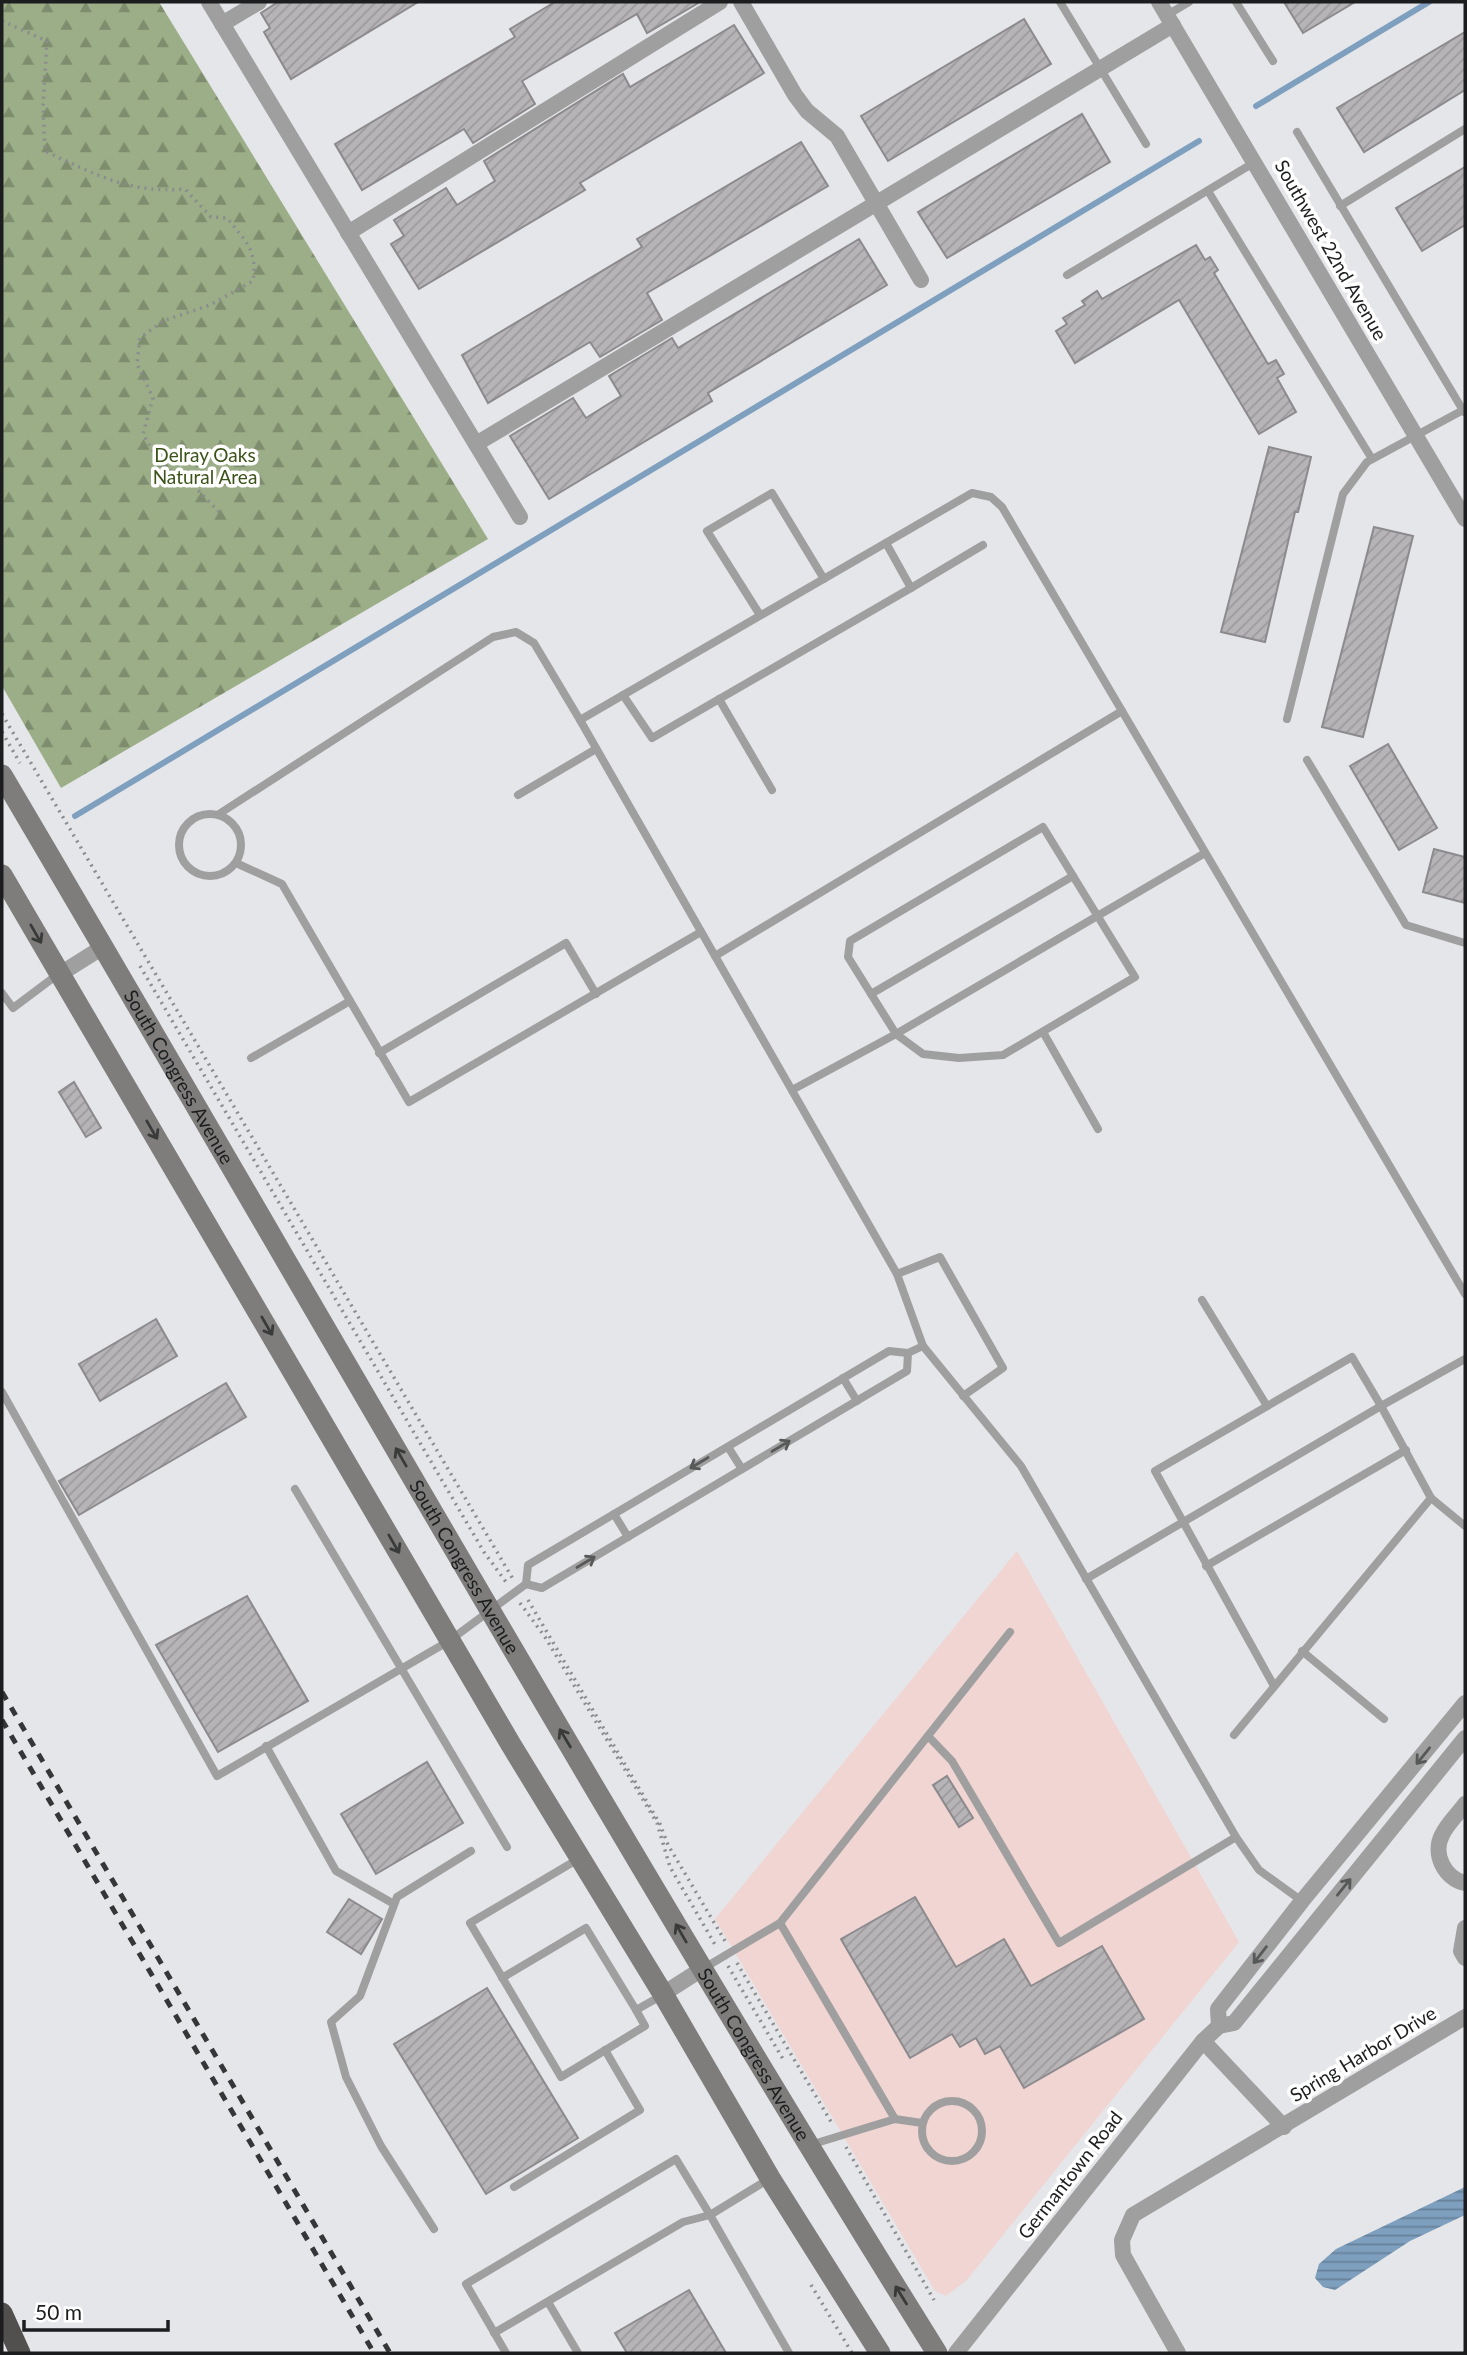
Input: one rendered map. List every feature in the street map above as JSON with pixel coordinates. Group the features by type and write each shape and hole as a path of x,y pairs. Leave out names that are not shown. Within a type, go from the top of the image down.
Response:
{"highway":[{"path":"2,2313 20,2353"}],"main road":[{"name":"South Congress Avenue","path":"2,775 489,1610 702,1969 937,2353"},
{"path":"2,875 449,1641 663,1994 770,2179 880,2353"}],"street":[{"path":"209,2 520,517"},
{"path":"222,24 258,2"},
{"path":"348,233 720,2"},
{"path":"741,2 807,111 837,136 921,280"},
{"path":"476,444 1100,68 1167,14"},
{"name":"Southwest 22nd Avenue","path":"1167,14 1465,519"},
{"path":"60,974 103,947"},
{"name":"Germantown Road","path":"1219,2025 1218,2009 1302,1901 1465,1703"},
{"name":"Germantown Road","path":"956,2353 1203,2041 1219,2025 1234,2023 1465,1738"},
{"path":"1465,1804 1440,1837 1440,1863 1448,1874 1465,1883"},
{"path":"1266,1984 1265,1976 1270,1965 1311,1915 1311,1908 1302,1901"},
{"path":"1465,1928 1461,1951 1465,1958"},
{"path":"663,1994 702,1969"},
{"name":"Spring Harbor Drive","path":"1178,2353 1128,2268 1122,2240 1126,2227 1144,2206 1283,2127 1465,2017"},
{"name":"Spring Harbor Drive","path":"1203,2041 1283,2127"}],"lane":[{"path":"1060,2 1146,144"},
{"path":"1167,14 1189,2"},
{"path":"1236,2 1273,61"},
{"path":"1340,206 1465,129"},
{"path":"1287,719 1343,494 1372,459 1464,411 1297,132"},
{"path":"1067,275 1255,162"},
{"path":"1208,191 1372,459"},
{"path":"760,615 707,531 772,493 824,579"},
{"path":"580,720 972,493 991,498 1002,507 1465,1294"},
{"path":"886,543 911,588"},
{"path":"622,695 652,738 983,545"},
{"path":"219,814 493,638 516,632 534,643 897,1274 923,1346 1021,1466 1236,1837 1259,1870 1302,1901"},
{"path":"719,699 772,790"},
{"path":"715,956 1122,711"},
{"path":"518,795 596,749"},
{"path":"1307,761 1406,925 1465,943"},
{"path":"208,813 219,814 228,819 240,834 240,854 236,863 220,874 200,874 184,862 180,852 182,831 189,822 208,813"},
{"path":"1043,827 1099,916 1135,977 1003,1055 959,1058 923,1054 896,1034 848,957 850,941 1043,827"},
{"path":"792,1090 896,1034 1205,853"},
{"path":"236,863 282,884 409,1102 701,932"},
{"path":"871,994 1073,876"},
{"path":"379,1053 566,943 596,994"},
{"path":"2,993 13,1008 60,974"},
{"path":"251,1058 350,1001"},
{"path":"1043,1032 1098,1129"},
{"path":"897,1274 940,1257 1003,1368 963,1396"},
{"path":"1202,1300 1267,1406"},
{"path":"520,1588 528,1565 889,1351 908,1353 923,1346"},
{"path":"2,1391 217,1776 449,1641 520,1588 542,1588 907,1371 908,1353"},
{"path":"1274,1686 1155,1471 1352,1357 1431,1498 1465,1526"},
{"path":"1086,1578 1465,1359"},
{"path":"843,1378 857,1401"},
{"path":"728,1447 741,1469"},
{"path":"1206,1566 1406,1450"},
{"path":"295,1489 507,1847"},
{"path":"1234,1735 1301,1651 1431,1498"},
{"path":"614,1514 628,1537"},
{"path":"702,1969 780,1923 1010,1632"},
{"path":"1301,1651 1384,1719"},
{"path":"928,1735 952,1761 1059,1943 1236,1837"},
{"path":"266,1746 336,1871 394,1904"},
{"path":"434,2229 381,2146 346,2077 331,2022 360,1996 397,1897 471,1851"},
{"path":"502,1978 586,1928 645,2026 561,2077 502,1978 470,1923 580,1858"},
{"path":"780,1923 895,2119"},
{"path":"636,2010 663,1994"},
{"path":"514,2187 640,2110 605,2050"},
{"path":"959,2101 975,2111 980,2120 981,2138 971,2154 953,2161 944,2160 928,2150 923,2142 922,2123 932,2107 959,2101"},
{"path":"809,2146 895,2119 922,2123"},
{"path":"506,2353 466,2284 676,2159 789,2353"},
{"path":"494,2333 684,2222 710,2215 770,2179"},
{"path":"548,2302 578,2353"}],"path":[{"path":"2,21 47,41 43,106 46,151 109,181 154,192 185,189 211,217 227,218 246,241 257,261 253,281 210,306 163,321 139,338 137,363 153,398 143,434 161,465 191,482 221,514"},
{"path":"2,714 492,1546 520,1588 660,1824 668,1845 934,2300"},
{"path":"2,732 23,768"},
{"path":"135,958 477,1540 520,1588 545,1637 657,1823 670,1867 783,2060"}],"shaded area":[{"path":"1017,1551 1239,1942 966,2281 946,2296 935,2291 715,1919"}],"green space":[{"name":"Delray Oaks Natural Area","path":"2,2 159,2 488,539 61,788 2,686"}],"water":[{"path":"1465,2187 1465,2215 1410,2241 1335,2290 1323,2287 1315,2278 1319,2264 1336,2249"}],"building":[{"path":"278,2 418,2 291,79 264,32 270,28 261,13"},
{"path":"555,2 700,2 647,33 637,14 522,81 535,104 473,143 464,129 362,190 335,144 515,37 510,29"},
{"path":"1284,2 1355,2 1303,33"},
{"path":"1024,19 1051,64 888,161 861,116"},
{"path":"734,25 764,73 580,183 585,190 419,289 391,244 404,236 394,220 446,188 457,205 495,181 484,161 623,74 630,87"},
{"path":"1465,32 1465,90 1364,152 1337,108"},
{"path":"1082,114 1110,162 947,258 918,212"},
{"path":"801,142 828,186 647,293 662,320 600,357 590,342 488,403 462,355 642,247 637,239"},
{"path":"1465,167 1465,225 1422,251 1396,208"},
{"path":"859,239 887,285 708,393 712,401 549,499 510,436 573,398 586,418 621,396 609,376 672,338 678,348"},
{"path":"1196,245 1205,260 1210,257 1218,270 1214,273 1268,364 1276,360 1284,374 1277,378 1296,412 1259,434 1179,300 1075,363 1056,331 1067,324 1063,318 1085,305 1082,301 1097,291 1102,299"},
{"path":"1269,447 1311,457 1298,512 1295,512 1265,642 1221,632"},
{"path":"1374,527 1413,536 1363,737 1322,727"},
{"path":"1388,744 1437,828 1399,850 1350,766"},
{"path":"1434,849 1465,857 1465,903 1423,892"},
{"path":"74,1082 101,1128 86,1137 59,1092"},
{"path":"156,1319 177,1356 100,1401 79,1364"},
{"path":"226,1383 246,1417 79,1515 59,1481"},
{"path":"247,1596 308,1701 218,1752 156,1645"},
{"path":"427,1762 463,1823 376,1874 341,1814"},
{"path":"947,1776 973,1818 959,1827 933,1785"},
{"path":"915,1897 956,1967 1004,1939 1031,1986 1102,1946 1144,2019 1024,2088 1000,2046 985,2054 976,2038 960,2047 952,2034 910,2058 841,1939"},
{"path":"349,1899 382,1919 361,1954 327,1932"},
{"path":"487,1988 578,2138 486,2194 394,2044"},
{"path":"689,2290 726,2353 627,2353 615,2333"}],"waterway":[{"path":"1256,106 1429,2"},
{"path":"75,816 1199,141"}],"railway":[{"path":"2,1692 390,2353"},
{"path":"2,1720 374,2353"}]}
